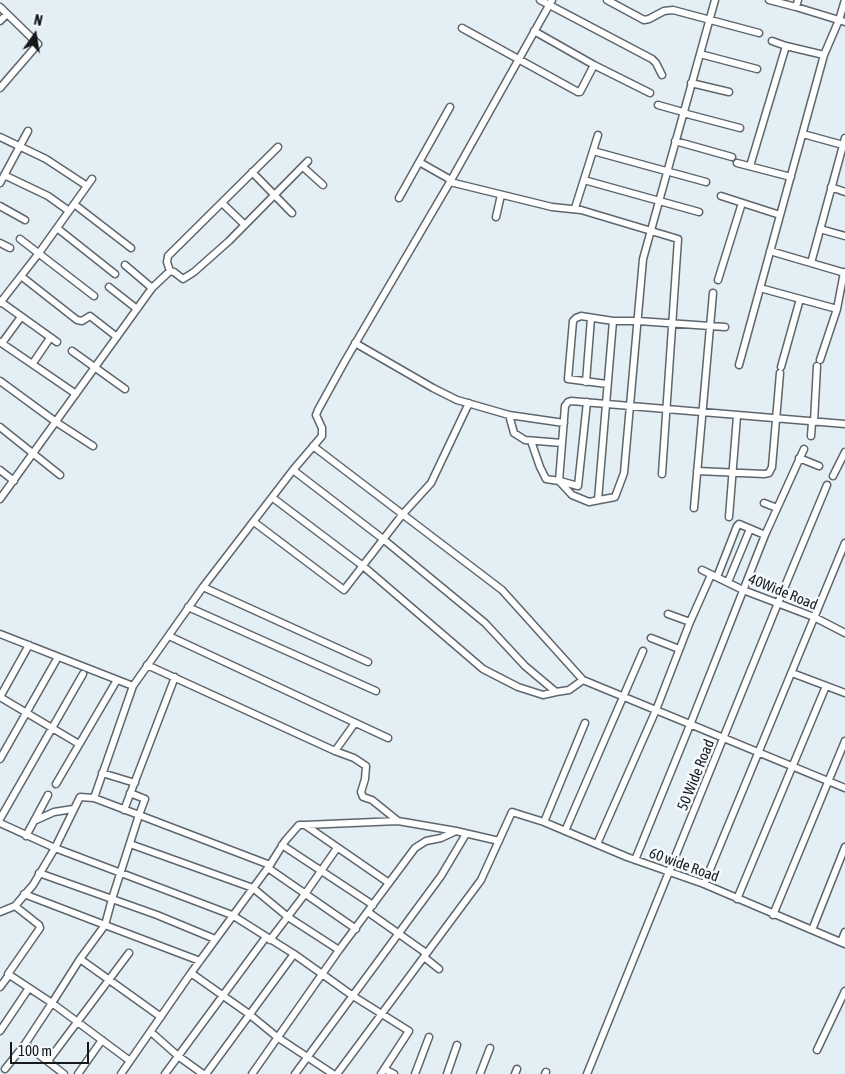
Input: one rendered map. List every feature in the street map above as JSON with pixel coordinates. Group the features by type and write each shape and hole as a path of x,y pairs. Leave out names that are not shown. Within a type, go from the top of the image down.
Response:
{"street":[{"path":"540,0 551,2 652,59 662,75"},
{"path":"607,0 644,20 664,11 673,10 759,33"},
{"path":"715,0 643,259 638,321 630,406 624,473 615,497 589,502 572,495 559,481 564,423 568,402 605,403 630,406 702,413 845,424"},
{"path":"769,0 797,3 842,21"},
{"path":"739,365 824,55 842,21 844,0"},
{"path":"94,798 133,686 203,587 293,470 322,436 322,428 316,416 318,410 355,343 451,181 551,2"},
{"path":"0,7 38,44 0,88"},
{"path":"0,21 7,14"},
{"path":"462,28 580,92 594,65"},
{"path":"534,31 594,65 650,93"},
{"path":"772,41 824,55"},
{"path":"750,166 786,46"},
{"path":"700,54 756,69"},
{"path":"691,83 729,92"},
{"path":"658,105 740,128"},
{"path":"399,198 450,107"},
{"path":"0,183 28,131"},
{"path":"803,134 844,142 811,263"},
{"path":"575,208 598,135"},
{"path":"0,137 46,159 87,186"},
{"path":"675,141 750,166 791,177"},
{"path":"278,147 168,256 166,262 170,271 183,279 190,275 229,241 305,164 323,185"},
{"path":"593,151 706,182"},
{"path":"420,163 451,181 552,207 575,208 678,239 662,474"},
{"path":"252,172 292,213"},
{"path":"4,175 48,196 69,211"},
{"path":"57,342 0,302 39,253 92,179"},
{"path":"584,180 699,212"},
{"path":"832,187 845,192"},
{"path":"496,217 501,195"},
{"path":"721,196 780,215"},
{"path":"222,203 245,225"},
{"path":"718,280 742,203"},
{"path":"74,204 131,248"},
{"path":"0,206 25,220"},
{"path":"57,228 115,274"},
{"path":"820,229 845,236"},
{"path":"20,239 94,296"},
{"path":"0,243 10,248"},
{"path":"770,251 845,272 837,309 819,363 811,436"},
{"path":"125,265 152,288"},
{"path":"0,499 152,288 170,271"},
{"path":"20,276 77,320 82,321 90,316 117,337"},
{"path":"109,287 137,309"},
{"path":"760,288 837,309"},
{"path":"694,508 713,293"},
{"path":"697,471 764,474 769,472 772,466 780,370 800,299"},
{"path":"607,384 571,381 567,377 573,321 576,318 581,316 613,321 725,327"},
{"path":"21,317 1,342 76,394"},
{"path":"586,382 591,318"},
{"path":"598,500 613,321"},
{"path":"33,363 50,338"},
{"path":"355,343 457,400 509,415 564,423"},
{"path":"72,351 125,389"},
{"path":"0,381 56,422 93,446"},
{"path":"531,440 546,479 578,486 587,402"},
{"path":"254,522 344,590 402,515 431,482 469,403"},
{"path":"509,415 514,433 525,440 562,443"},
{"path":"729,517 734,473 737,416"},
{"path":"0,427 60,474"},
{"path":"313,446 502,590 583,680 622,698 656,710 845,788"},
{"path":"635,860 776,508 804,450"},
{"path":"833,476 843,461 845,452"},
{"path":"800,458 819,466"},
{"path":"0,470 14,481"},
{"path":"293,470 383,539 485,623 525,666 556,692"},
{"name":"50 Wide Road","path":"587,1074 827,485"},
{"path":"273,498 362,566 483,669 518,687 543,695 569,690 583,680"},
{"path":"764,503 776,508"},
{"path":"597,844 656,710 690,622 737,526 739,524 765,535"},
{"path":"728,582 750,529"},
{"path":"704,884 845,543"},
{"name":"40Wide Road","path":"702,570 743,590 814,617 845,633"},
{"path":"203,587 368,662"},
{"path":"188,607 376,691"},
{"path":"668,614 690,622"},
{"path":"0,634 133,686"},
{"path":"169,636 388,738"},
{"path":"651,638 679,648"},
{"path":"29,645 0,697 79,744"},
{"path":"565,831 642,651"},
{"path":"0,759 58,657"},
{"path":"148,665 354,758 366,766 361,792 363,797 372,800 398,821"},
{"path":"792,672 845,693"},
{"path":"0,819 83,674"},
{"path":"124,810 174,677"},
{"path":"56,784 117,680"},
{"path":"737,899 826,686"},
{"path":"335,751 354,722"},
{"path":"544,822 585,723"},
{"path":"773,915 845,741"},
{"path":"102,772 135,782"},
{"path":"5,1069 25,1044 80,959 106,925 120,872 145,799 130,793"},
{"path":"26,836 48,794"},
{"path":"1,912 15,906 33,885 55,848 80,797 94,798 269,867 356,930"},
{"path":"34,821 54,812 73,809"},
{"name":"60 wide Road","path":"499,841 512,812 544,822 635,860 704,884 773,915 843,943"},
{"path":"121,1074 232,915 299,825 398,821 499,841 480,880 337,1074"},
{"path":"0,823 55,848 232,915 294,954 353,996 409,1031 382,1072 394,1074"},
{"path":"305,825 389,883"},
{"path":"252,1074 339,950 356,930 415,848 456,831"},
{"path":"295,1074 441,876 466,834"},
{"path":"130,844 253,888 288,917 339,950"},
{"path":"282,846 373,905"},
{"path":"812,930 845,847"},
{"path":"165,1074 222,994 268,938 288,917 337,848"},
{"path":"39,873 157,915 215,939"},
{"path":"24,894 200,961"},
{"path":"0,987 40,928 39,925 15,906"},
{"path":"368,912 425,955 439,970"},
{"path":"843,943 845,932"},
{"path":"48,1061 129,953"},
{"path":"151,1032 178,1056 204,1074 294,954"},
{"path":"80,959 161,1017"},
{"path":"191,973 249,1014 277,1037 333,1074"},
{"path":"9,974 52,1002 130,1061"},
{"path":"0,1031 29,988"},
{"path":"817,1050 845,991"},
{"path":"415,1074 429,1037"},
{"path":"78,1074 102,1040"},
{"path":"25,1044 64,1074"},
{"path":"446,1074 457,1045"},
{"path":"480,1074 490,1048"}]}
